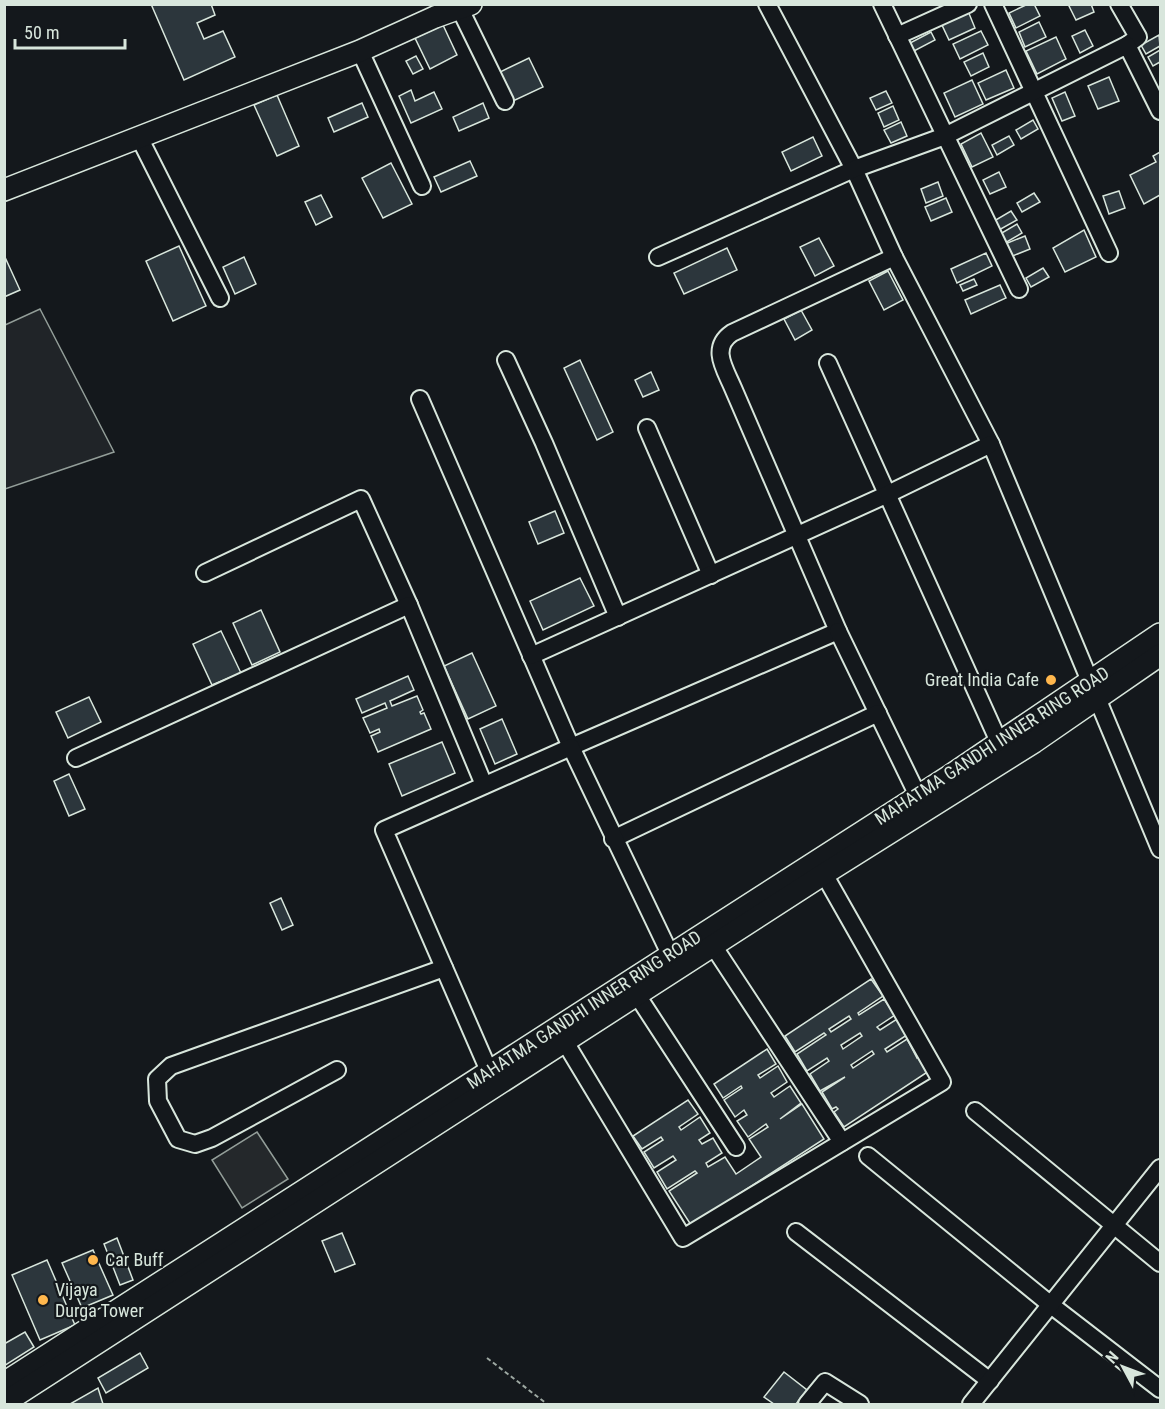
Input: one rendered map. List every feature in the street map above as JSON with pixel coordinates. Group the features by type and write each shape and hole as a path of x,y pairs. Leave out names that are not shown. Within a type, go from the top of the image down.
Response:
{"main road":[{"path":"4,190 360,51 431,11 466,7"},
{"name":"MAHATMA GANDHI INNER RING ROAD","path":"4,1403 824,874 1093,691 1161,634"},
{"name":"MAHATMA GANDHI INNER RING ROAD","path":"4,1383 999,742 1161,655"}],"street":[{"path":"767,4 854,169 894,257 991,444 1161,849"},
{"path":"882,4 1019,289"},
{"path":"897,36 968,4"},
{"path":"993,4 1109,253"},
{"path":"658,257 854,169 945,136 1127,45 1138,37 1119,4"},
{"path":"466,7 505,101"},
{"path":"1127,45 1161,111"},
{"path":"360,51 422,186"},
{"path":"139,137 220,298"},
{"path":"894,257 732,333 724,339 720,347 720,357 838,631 918,796"},
{"path":"506,360 544,442 618,617"},
{"path":"828,363 999,742"},
{"path":"420,399 571,747 613,839 670,954"},
{"path":"647,428 711,574"},
{"path":"531,656 888,494 991,444"},
{"path":"205,573 361,499 409,605 484,785"},
{"path":"76,758 409,605"},
{"path":"489,1071 384,830 838,631"},
{"path":"613,839 878,714"},
{"path":"565,1041 683,1238 942,1082 824,874"},
{"path":"714,946 842,1142"},
{"path":"337,1070 212,1138 195,1144 178,1139 158,1101 158,1079 171,1066 444,968"},
{"path":"637,995 736,1147"},
{"path":"975,1110 1161,1263"},
{"path":"868,1156 1051,1305 1161,1389"},
{"path":"971,1404 1161,1168"},
{"path":"796,1232 990,1381"},
{"path":"807,1404 825,1382 860,1404"}],"path":[{"path":"486,1358 547,1404"}],"shaded area":[{"path":"40,309 114,452 5,489 5,325"},
{"path":"257,1132 288,1179 242,1208 212,1160"}],"building":[{"path":"151,4 211,4 215,15 197,23 204,39 223,31 235,57 184,80"},
{"path":"1028,4 1034,4 1040,16 1016,28 1009,13"},
{"path":"1091,4 1094,12 1076,20 1069,6"},
{"path":"968,11 975,28 949,40 941,23"},
{"path":"1039,22 1046,37 1025,47 1019,32"},
{"path":"443,25 457,55 430,69 415,38"},
{"path":"1085,30 1093,46 1080,53 1072,36"},
{"path":"981,31 988,45 960,59 953,44"},
{"path":"931,32 935,40 914,51 910,43"},
{"path":"1159,35 1160,46 1146,54 1141,45"},
{"path":"1056,37 1066,59 1037,74 1026,51"},
{"path":"1160,50 1160,62 1153,66 1148,57"},
{"path":"983,53 989,67 971,76 964,62"},
{"path":"416,56 423,69 413,74 406,61"},
{"path":"529,58 543,87 513,101 500,72"},
{"path":"1006,70 1014,88 986,100 978,83"},
{"path":"1109,77 1119,101 1098,109 1088,86"},
{"path":"972,80 983,104 955,117 944,93"},
{"path":"411,90 415,101 434,92 442,109 411,123 399,96"},
{"path":"886,91 892,103 876,110 870,98"},
{"path":"1065,92 1075,116 1062,121 1052,98"},
{"path":"277,95 299,146 277,156 254,105"},
{"path":"362,103 368,117 334,132 328,118"},
{"path":"483,103 489,118 459,131 453,117"},
{"path":"893,106 899,120 884,127 878,113"},
{"path":"1033,120 1038,129 1021,139 1016,130"},
{"path":"901,122 907,136 891,143 884,130"},
{"path":"981,133 993,157 972,167 961,144"},
{"path":"1009,136 1014,145 997,155 992,145"},
{"path":"813,137 822,156 791,171 782,152"},
{"path":"1160,152 1160,195 1144,204 1130,175 1156,162 1153,156"},
{"path":"470,161 477,176 441,192 434,177"},
{"path":"391,163 412,204 383,218 362,178"},
{"path":"999,172 1006,187 990,194 983,180"},
{"path":"938,182 943,196 926,203 921,189"},
{"path":"1119,191 1125,208 1109,214 1103,196"},
{"path":"1034,193 1040,202 1022,212 1017,203"},
{"path":"321,195 332,217 316,225 305,202"},
{"path":"946,198 952,212 931,221 925,207"},
{"path":"1011,211 1017,220 999,230 994,221"},
{"path":"1017,224 1022,233 1005,243 1000,234"},
{"path":"1084,230 1096,257 1065,272 1053,248"},
{"path":"1025,236 1030,249 1010,257 1005,244"},
{"path":"819,238 834,266 815,276 800,247"},
{"path":"179,246 206,306 173,321 146,261"},
{"path":"727,248 737,270 684,294 674,273"},
{"path":"986,253 992,266 957,283 951,269"},
{"path":"4,255 20,290 4,297"},
{"path":"244,257 256,284 235,294 223,267"},
{"path":"1043,268 1049,277 1031,287 1026,278"},
{"path":"888,271 903,300 884,310 869,281"},
{"path":"974,279 977,285 963,291 960,285"},
{"path":"1000,285 1006,298 971,314 965,300"},
{"path":"801,310 812,330 795,340 784,319"},
{"path":"580,360 613,432 597,440 564,368"},
{"path":"651,372 659,390 643,397 635,380"},
{"path":"555,511 564,533 538,544 529,522"},
{"path":"580,578 594,606 543,630 530,601"},
{"path":"261,610 280,652 252,665 233,623"},
{"path":"221,631 241,673 212,685 193,644"},
{"path":"472,653 496,706 468,719 444,666"},
{"path":"408,676 414,690 390,701 392,706 417,696 423,710 420,712 424,713 431,729 378,752 371,736 380,732 379,729 370,733 363,718 387,708 385,703 362,713 356,699"},
{"path":"89,697 101,722 68,738 56,712"},
{"path":"502,719 517,754 495,764 480,729"},
{"path":"442,742 455,773 402,796 389,764"},
{"path":"69,774 85,809 69,816 54,781"},
{"path":"281,898 293,925 282,930 270,903"},
{"path":"871,979 883,996 858,1013 859,1015 884,999 895,1015 877,1027 880,1030 897,1019 907,1035 885,1049 887,1052 907,1039 917,1058 919,1056 929,1071 844,1127 834,1112 838,1109 836,1107 832,1109 822,1092 845,1077 820,1091 810,1074 829,1061 827,1058 807,1071 797,1054 826,1035 824,1033 795,1052 785,1036","holes":["849,1016 851,1019 831,1032 829,1029","860,1033 862,1036 843,1049 841,1045","872,1051 874,1054 853,1068 851,1065"]},
{"path":"767,1049 776,1064 758,1075 760,1078 778,1066 787,1082 771,1093 774,1097 790,1086 801,1103 780,1119 802,1104 824,1139 691,1225 669,1191 697,1173 695,1171 667,1189 657,1172 676,1160 673,1156 654,1168 644,1152 663,1140 661,1137 642,1149 633,1136 688,1100 698,1114 679,1127 681,1130 700,1117 710,1133 699,1140 702,1144 713,1138 722,1153 706,1163 708,1167 725,1157 736,1174 761,1157 749,1139 768,1127 766,1124 748,1137 737,1121 747,1115 744,1110 735,1117 724,1100 742,1088 741,1086 723,1098 714,1084"},
{"path":"342,1233 355,1264 335,1272 322,1241"},
{"path":"117,1238 133,1280 120,1285 104,1244"},
{"path":"93,1250 113,1295 82,1308 62,1263"},
{"name":"Vijaya Durga Tower","path":"47,1260 75,1325 40,1340 12,1275"},
{"path":"25,1332 34,1347 4,1366 4,1344"},
{"path":"140,1353 148,1368 106,1393 98,1378"},
{"path":"784,1372 807,1390 796,1404 774,1404 764,1397"},
{"path":"98,1388 103,1404 70,1404"}],"place":[{"name":"Great India Cafe","path":"1051,680"},
{"name":"Car Buff","path":"93,1260"},
{"name":"Vijaya Durga Tower","path":"43,1300"}]}
